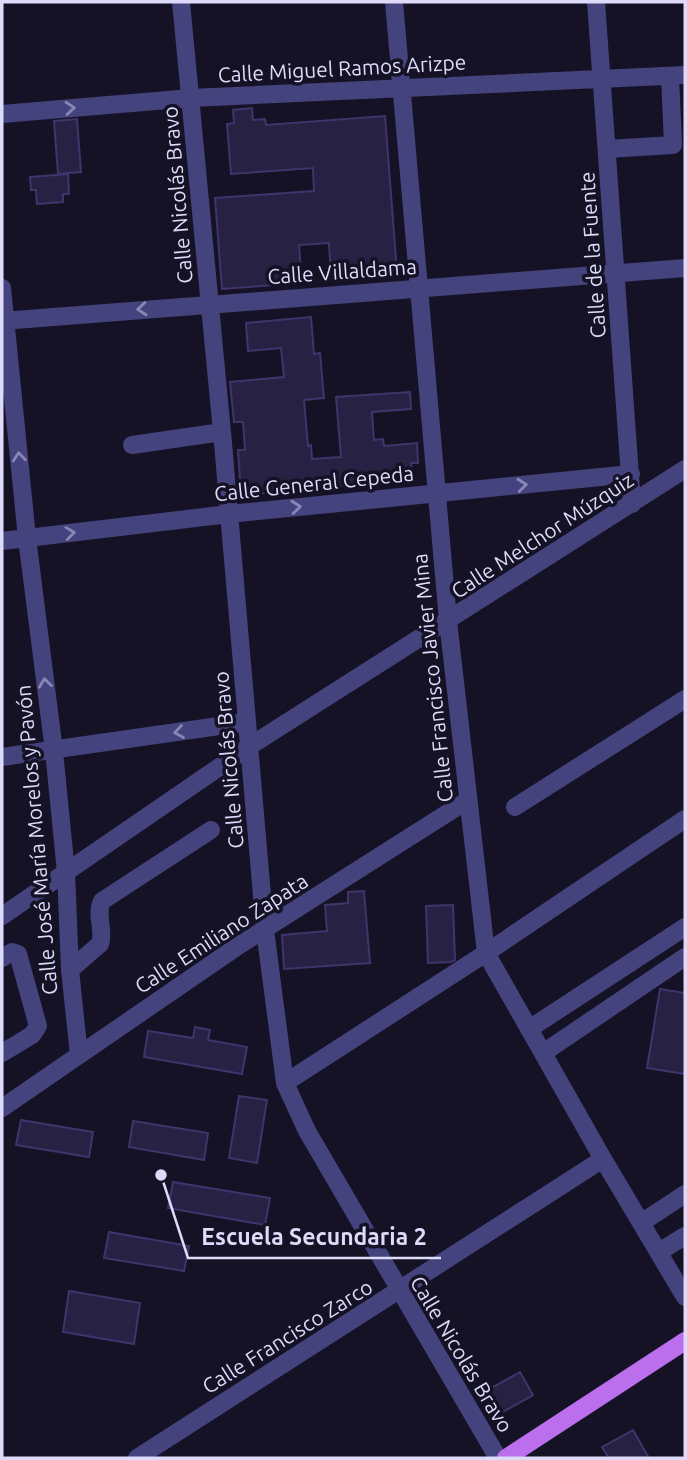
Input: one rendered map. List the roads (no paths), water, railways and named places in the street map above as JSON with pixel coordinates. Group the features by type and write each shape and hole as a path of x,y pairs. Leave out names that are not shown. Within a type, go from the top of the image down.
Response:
{"main road":[{"path":"506,1458 685,1341"}],"street":[{"name":"Calle Nicolás Bravo","path":"181,2 265,930 285,1083 307,1131 498,1458"},
{"name":"Calle Francisco Javier Mina","path":"394,2 448,621 486,953 685,1297"},
{"name":"Calle de la Fuente","path":"596,2 632,504"},
{"name":"Calle Miguel Ramos Arizpe","path":"2,114 191,98 678,76"},
{"path":"607,149 673,145 678,76"},
{"name":"Calle Villaldama","path":"4,320 685,268"},
{"name":"Calle José María Morelos y Pavón","path":"2,288 27,538 54,751 79,1055"},
{"path":"132,445 222,432"},
{"name":"Calle Melchor Múzquiz","path":"2,916 250,746 685,469"},
{"name":"Calle General Cepeda","path":"2,541 229,514 631,474"},
{"path":"515,807 685,699"},
{"path":"2,757 247,722"},
{"name":"Calle Emiliano Zapata","path":"2,1108 265,930 468,800"},
{"path":"285,1083 486,953 685,819"},
{"path":"70,970 100,944 102,939 99,907 102,901 211,830"},
{"path":"529,1029 685,927"},
{"path":"2,958 12,952 18,954 38,1021 33,1035 2,1053"},
{"path":"542,1053 685,957"},
{"name":"Calle Francisco Zarco","path":"136,1458 603,1159"},
{"path":"641,1223 685,1194"},
{"path":"659,1252 685,1236"}],"place":[{"name":"Escuela Secundaria 2","path":"161,1175"}]}
